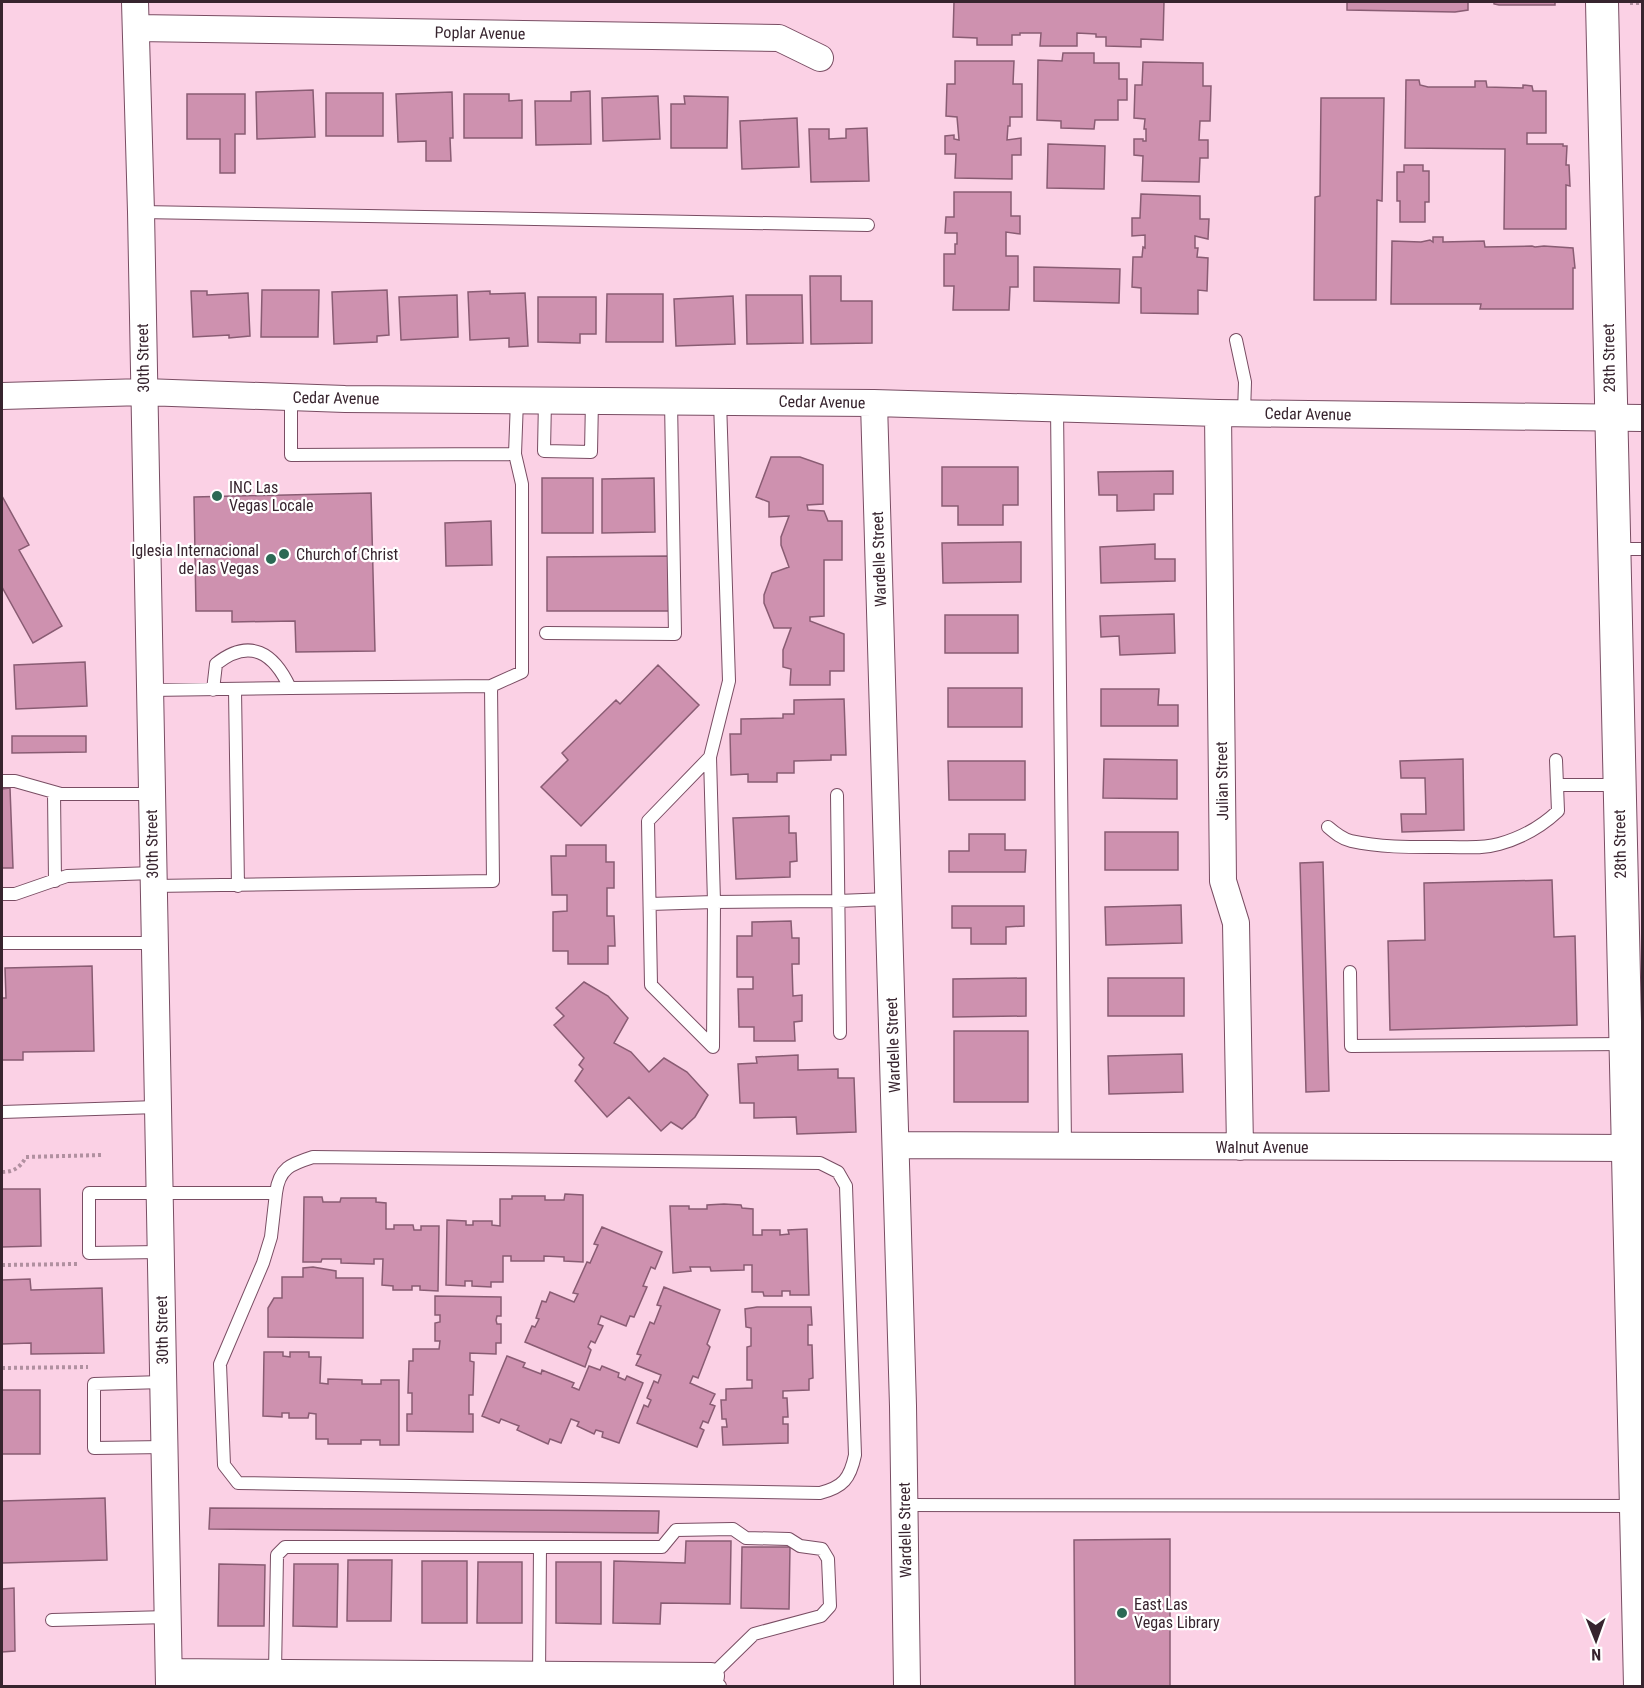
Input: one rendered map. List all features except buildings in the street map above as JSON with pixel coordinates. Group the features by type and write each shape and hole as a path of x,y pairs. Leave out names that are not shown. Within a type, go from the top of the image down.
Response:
{"street":[{"name":"30th Street","path":"135,2 169,1679"},
{"name":"28th Street","path":"1602,2 1611,419 1628,549 1619,785 1625,1044 1634,1096 1627,1148 1636,1276 1636,1506 1641,1677"},
{"name":"Poplar Avenue","path":"136,28 779,38 820,58"},
{"name":"Cedar Avenue","path":"2,396 144,392 291,397 874,403 1244,413 1642,418"},
{"name":"Wardelle Street","path":"874,403 896,1145 907,1686"},
{"name":"Julian Street","path":"1218,412 1223,881 1236,922 1240,1147"},
{"name":"Walnut Avenue","path":"896,1145 1627,1148"},
{"path":"169,1679 716,1681"}],"lane":[{"path":"141,212 868,225"},
{"path":"1236,340 1245,382 1244,413"},
{"path":"291,397 291,455 515,454"},
{"path":"149,690 491,686 522,672 522,484 515,454 517,400"},
{"path":"545,400 544,451 591,452 592,400"},
{"path":"546,633 675,633 671,401"},
{"path":"710,757 648,821 651,986 712,1047 714,902 710,757 729,681 720,401"},
{"path":"1057,408 1065,1146"},
{"path":"213,690 216,664 229,654 249,650 267,656 282,671 290,688"},
{"path":"2,894 15,894 67,876 238,886 493,881 491,686"},
{"path":"235,690 238,886"},
{"path":"1328,827 1341,838 1351,841 1400,847 1496,845 1518,838 1535,829 1558,811 1556,760"},
{"path":"2,781 15,781 61,794 151,794"},
{"path":"1557,784 1619,785"},
{"path":"54,793 55,881"},
{"path":"837,795 840,1033"},
{"path":"650,903 838,902 889,898"},
{"path":"2,943 154,943"},
{"path":"1350,972 1351,1046 1625,1044"},
{"path":"2,1112 157,1107"},
{"path":"313,1157 820,1163 838,1172 846,1186 855,1455 851,1473 837,1488 820,1493 238,1483 224,1466 220,1364 263,1263 271,1236 276,1193 277,1179 291,1165 313,1157"},
{"path":"160,1252 89,1253 89,1193 276,1193"},
{"path":"163,1382 94,1384 94,1448 164,1448"},
{"path":"905,1505 1636,1506"},
{"path":"275,1679 277,1556 285,1547 662,1547 676,1530 733,1529 746,1538 789,1539 800,1546 822,1549 828,1559 830,1606 820,1616 754,1634 716,1681"},
{"path":"539,1680 540,1547"},
{"path":"52,1620 168,1617"}],"path":[{"path":"2,1172 11,1172 20,1166 26,1157 101,1155"},
{"path":"2,1368 97,1367"}],"place":[{"name":"INC Las Vegas Locale","path":"217,496"},
{"name":"Church of Christ","path":"284,554"},
{"name":"Iglesia Internacional de las Vegas","path":"271,559"},
{"name":"East Las Vegas Library","path":"1122,1613"}]}
